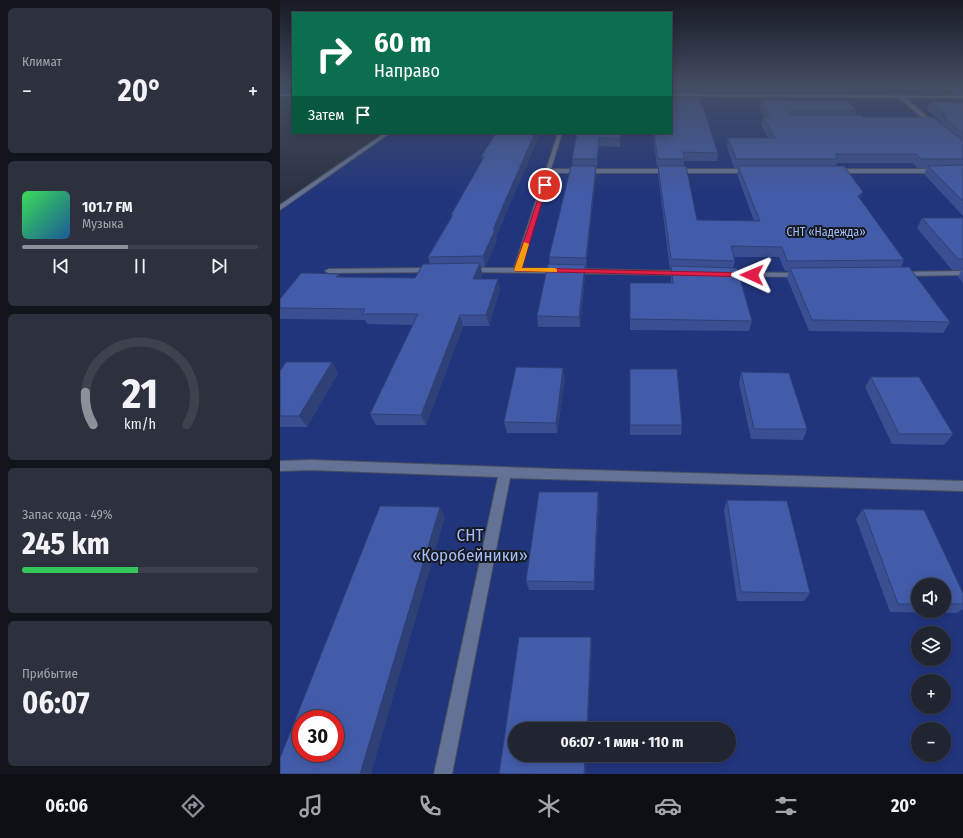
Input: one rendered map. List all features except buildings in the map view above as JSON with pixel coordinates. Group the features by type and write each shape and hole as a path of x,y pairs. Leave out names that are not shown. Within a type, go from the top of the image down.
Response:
{"street":[{"path":"932,123 940,130"},
{"path":"280,208 387,134"},
{"path":"518,270 560,134"},
{"path":"549,171 756,171"},
{"path":"828,171 963,171"},
{"path":"329,271 439,270"},
{"path":"463,270 690,274"},
{"path":"893,274 963,273"},
{"path":"713,274 807,275"},
{"path":"280,466 311,465 505,474 691,477 963,486"},
{"path":"443,774 505,474"}],"green space":[{"name":"СНТ «Коробейники»","path":"672,123 963,123 963,774 280,774 280,208 386,134 672,134"}],"slow traffic":[{"path":"526,244 518,270 555,270"}],"route":[{"path":"545,185 518,270 752,275"}],"park label":[{"name":"СНТ «Надежда»","path":"826,232"}]}
